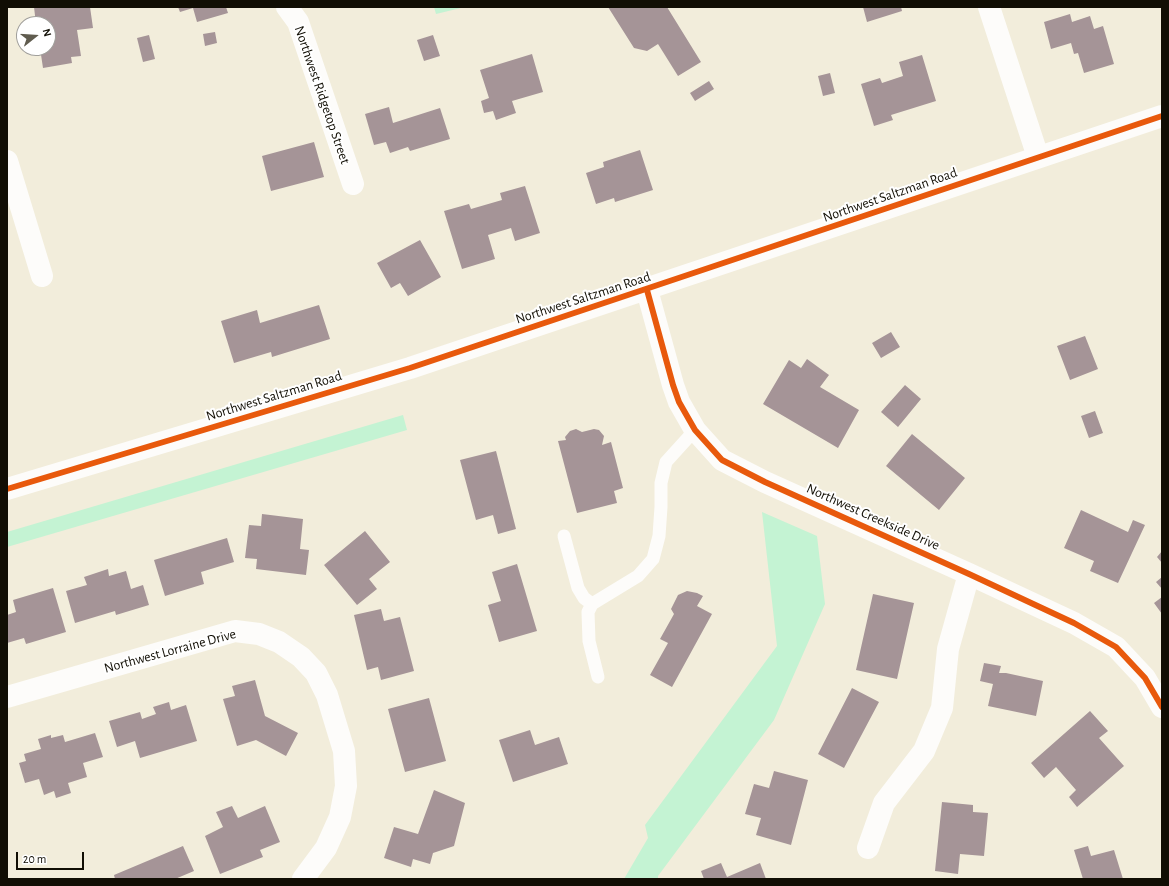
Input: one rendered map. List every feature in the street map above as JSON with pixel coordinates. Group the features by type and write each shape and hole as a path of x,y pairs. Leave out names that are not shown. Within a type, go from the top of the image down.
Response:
{"street":[{"name":"Northwest Ridgetop Street","path":"287,7 298,22 353,184"},
{"path":"989,7 1038,157"},
{"name":"Northwest Saltzman Road","path":"7,489 410,368 647,290 1162,116"},
{"path":"7,161 42,276"},
{"name":"Northwest Creekside Drive","path":"647,290 679,402 695,430 722,460 765,482 969,574 1074,624 1116,646 1145,678 1162,706"},
{"path":"868,848 884,803 924,751 942,708 948,649 969,574"},
{"name":"Northwest Lorraine Drive","path":"7,697 235,631 259,634 279,642 301,657 316,673 328,695 344,751 346,786 340,817 326,848 303,879"}],"lane":[{"path":"598,677 589,641 588,612 592,604 638,576 652,559 659,536 661,483 666,462 695,430"},
{"path":"564,536 578,588 584,598 592,604"}],"green space":[{"path":"434,7 465,7 436,14"},
{"path":"403,415 407,430 7,547 7,532"},
{"path":"762,512 817,536 825,604 774,720 658,876 658,879 624,879 648,838 645,825 777,646"}],"building":[{"path":"34,7 90,7 93,28 77,30 81,56 71,57 72,63 43,68 41,56 56,56 56,16 35,16"},
{"path":"178,7 226,7 228,13 197,22 193,8 180,12"},
{"path":"608,7 667,7 701,62 678,76 658,44 647,51 634,48"},
{"path":"863,7 901,7 902,11 867,22"},
{"path":"1070,14 1072,22 1090,16 1094,29 1103,26 1114,64 1084,73 1078,53 1074,54 1071,43 1051,49 1044,22"},
{"path":"215,32 217,43 205,46 203,34"},
{"path":"149,35 155,59 143,62 137,38"},
{"path":"433,35 440,56 424,61 417,40"},
{"path":"532,54 543,92 512,101 516,113 496,120 493,111 484,113 481,101 489,98 480,70"},
{"path":"922,55 936,101 891,115 893,120 874,126 861,84 880,78 882,83 903,76 899,62"},
{"path":"830,73 835,93 823,96 818,76"},
{"path":"709,81 714,89 695,101 690,93"},
{"path":"389,107 393,123 440,108 450,139 410,151 408,147 390,153 386,142 374,145 365,114"},
{"path":"314,142 324,177 271,191 262,156"},
{"path":"640,150 653,190 615,202 614,198 596,204 586,173 604,167 603,162"},
{"path":"525,186 540,233 515,241 511,228 488,235 495,259 462,269 444,211 469,204 471,209 502,200 500,193"},
{"path":"420,240 441,277 408,296 400,283 391,288 377,263"},
{"path":"319,305 330,339 272,357 271,352 234,363 221,321 257,310 260,323"},
{"path":"891,332 900,347 881,358 872,343"},
{"path":"1085,336 1098,369 1070,380 1057,346"},
{"path":"807,359 829,375 820,387 859,410 838,448 763,404 789,360 801,368"},
{"path":"905,385 921,399 898,427 881,412"},
{"path":"1095,411 1103,433 1089,438 1081,416"},
{"path":"576,429 582,432 594,429 599,430 604,436 602,445 611,442 623,488 614,491 617,503 577,513 558,441 566,440 565,437 570,431"},
{"path":"912,434 965,478 939,510 886,466"},
{"path":"496,451 516,529 498,534 493,515 476,520 460,460"},
{"path":"1081,510 1128,532 1133,520 1145,525 1118,583 1090,571 1094,561 1064,548"},
{"path":"262,514 303,519 300,549 309,550 306,575 256,569 257,559 245,558 249,525 261,526"},
{"path":"365,531 390,562 369,579 377,589 357,605 324,565"},
{"path":"227,538 234,562 201,572 204,584 165,596 154,560"},
{"path":"1162,551 1162,563 1157,557"},
{"path":"517,564 537,631 499,642 488,605 501,601 492,572"},
{"path":"108,569 109,576 126,571 131,589 143,585 149,605 116,615 115,611 75,623 66,591 87,585 84,577"},
{"path":"1162,577 1162,589 1156,582"},
{"path":"53,588 66,632 26,644 24,638 7,643 7,615 16,612 13,600"},
{"path":"687,591 703,596 697,606 712,614 672,687 650,675 668,643 660,639 674,614 671,609 678,595"},
{"path":"873,594 914,603 897,679 856,670"},
{"path":"1162,597 1162,614 1154,603"},
{"path":"381,609 384,621 400,617 414,671 381,680 378,667 367,670 354,615"},
{"path":"984,663 1001,666 999,673 1006,673 1043,681 1036,716 988,706 993,684 980,681"},
{"path":"255,680 265,716 298,733 286,756 256,740 237,746 223,699 235,696 232,686"},
{"path":"852,688 879,702 844,768 818,754"},
{"path":"429,698 446,761 405,772 388,709"},
{"path":"169,702 171,710 186,705 197,741 140,758 135,741 117,747 109,721 140,712 142,719 156,714 153,707"},
{"path":"1090,711 1108,731 1099,738 1124,766 1077,807 1069,797 1076,790 1056,767 1044,778 1031,763"},
{"path":"530,730 535,745 559,737 568,764 513,782 499,740"},
{"path":"95,733 103,757 83,763 87,777 68,783 71,793 56,798 54,791 44,795 39,779 25,783 19,763 26,761 24,754 41,749 38,739 51,735 51,738 63,735 65,742"},
{"path":"774,771 808,780 791,845 756,835 761,818 745,814 754,784 769,788"},
{"path":"434,790 465,803 454,846 433,853 430,864 413,859 411,867 384,858 394,827 418,834"},
{"path":"942,802 973,805 973,812 988,813 984,856 960,854 958,874 935,871"},
{"path":"232,806 238,818 265,806 280,842 260,850 263,857 220,874 205,836 223,827 216,812"},
{"path":"183,846 194,871 175,879 115,879 114,875"},
{"path":"1088,846 1091,856 1114,850 1123,879 1083,879 1074,850"},
{"path":"721,863 727,877 760,863 766,879 704,879 701,871"}],"cycle path":[{"path":"7,489 410,368 1162,116"},
{"path":"647,290 679,402 695,430 722,460 765,482 1074,623 1116,647 1145,678 1162,707"}]}
